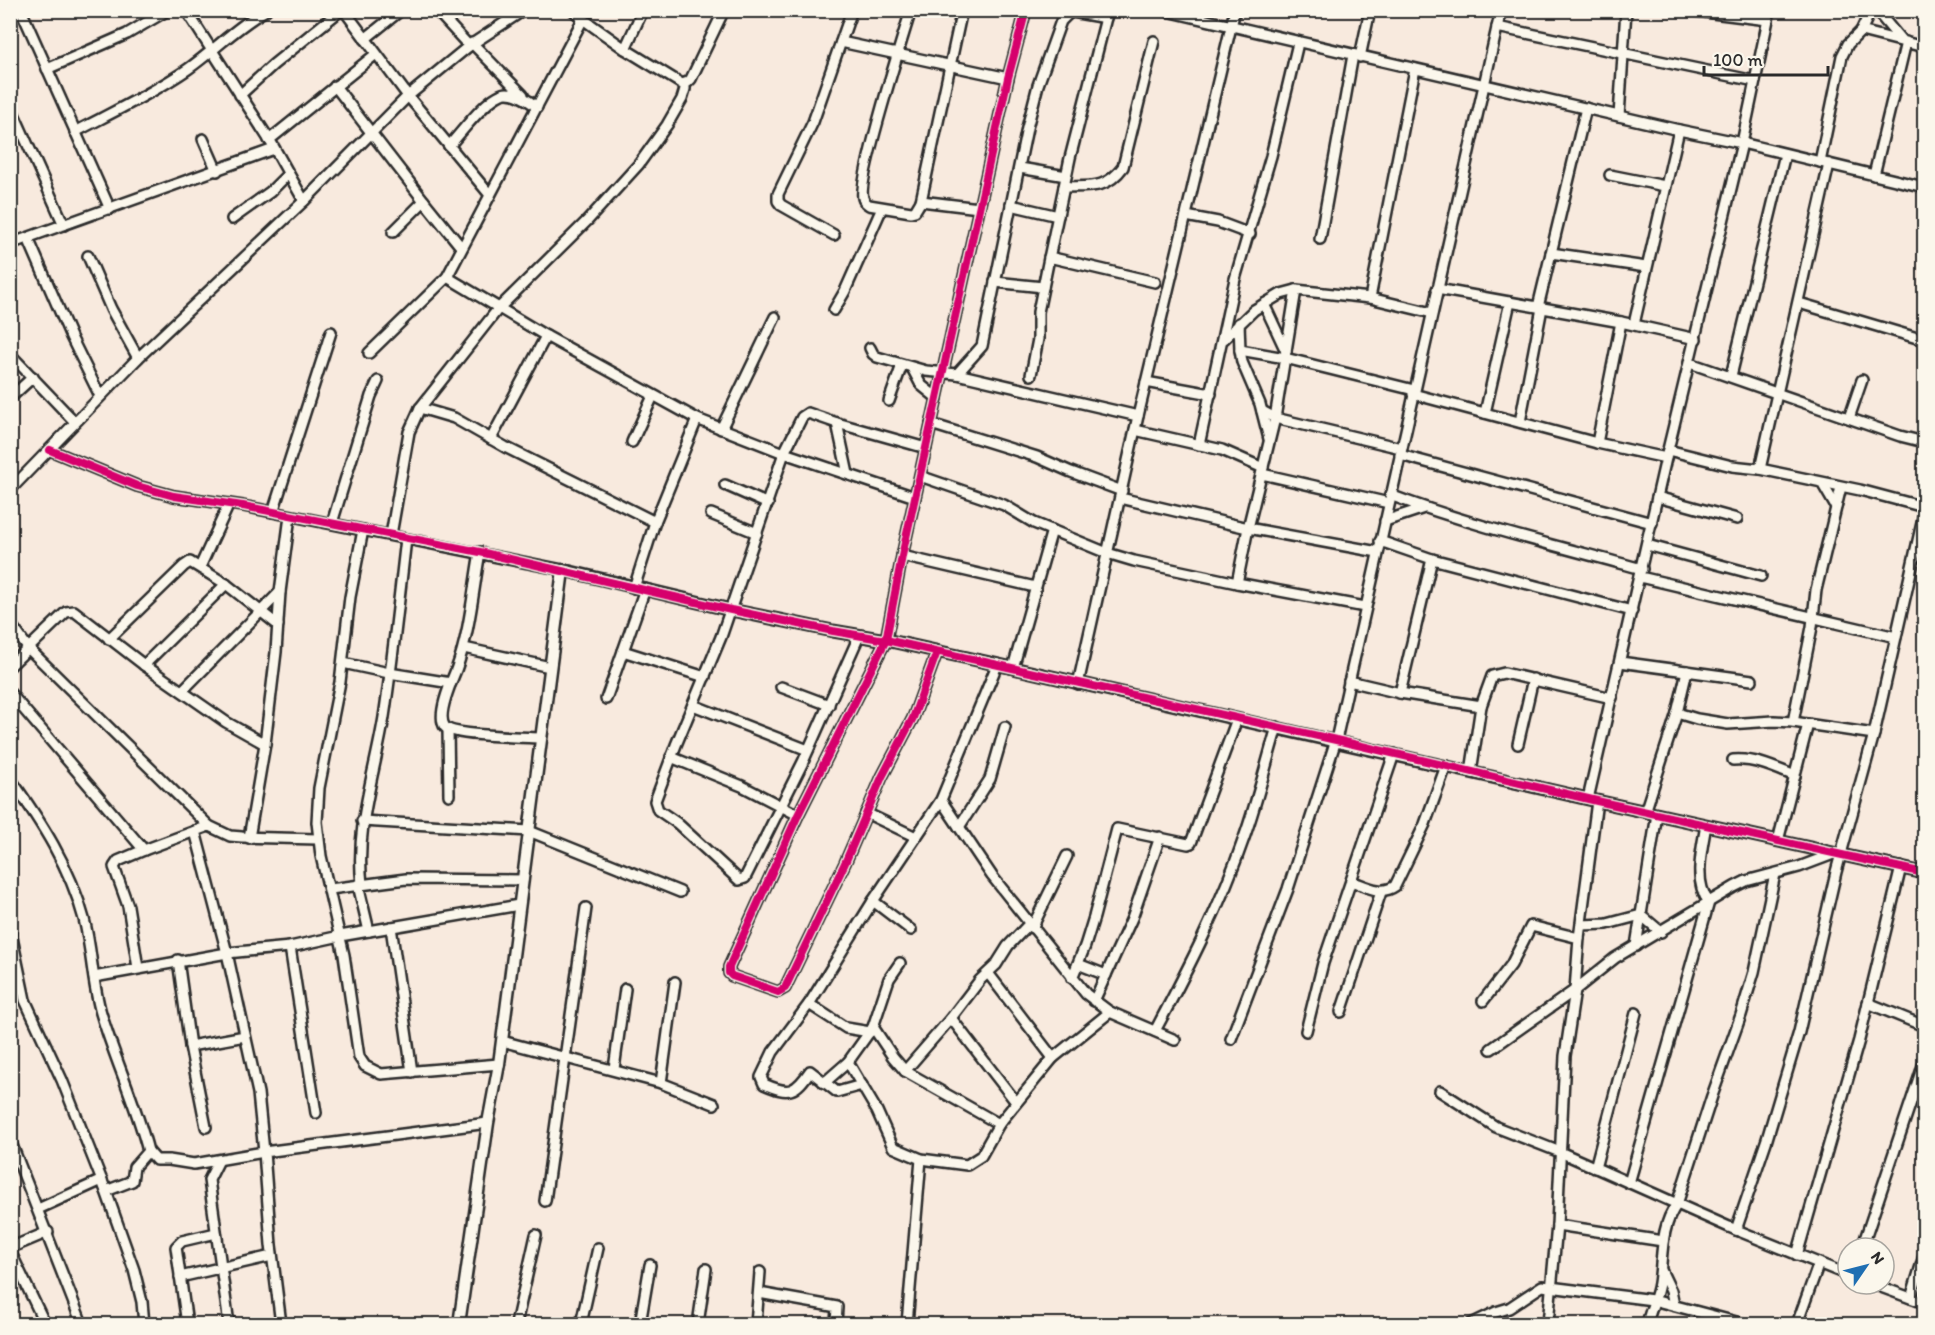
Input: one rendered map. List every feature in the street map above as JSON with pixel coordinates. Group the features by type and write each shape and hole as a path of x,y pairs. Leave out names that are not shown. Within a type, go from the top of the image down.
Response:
{"street":[{"path":"21,10 110,209"},
{"path":"47,69 127,34 168,10"},
{"path":"186,10 272,145 304,201"},
{"path":"75,132 156,90 212,52 247,21 266,10"},
{"path":"240,95 342,10 408,96 490,195"},
{"path":"365,39 401,10"},
{"path":"436,10 526,99 537,106"},
{"path":"10,490 138,358 304,201 372,135 408,96 471,45 524,10"},
{"path":"573,10 583,20 625,49 676,81 685,84"},
{"path":"625,49 643,10"},
{"path":"685,84 691,79 724,10"},
{"path":"834,235 778,201 778,195 813,122 852,10"},
{"path":"911,10 876,129 862,192 862,198 866,203 911,212 917,209 921,201 962,10"},
{"path":"936,652 912,718 785,988 778,992 732,976 729,969 798,815 885,640 1008,78 1026,10"},
{"path":"1162,10 1231,28 1742,143 1924,187"},
{"path":"1078,684 1138,416 1235,10"},
{"path":"1320,239 1357,56 1370,10"},
{"path":"1231,1039 1288,889 1336,740 1501,10"},
{"path":"1619,116 1626,10"},
{"path":"1548,1324 1557,1225 1565,1056 1575,990 1592,800 1620,662 1667,454 1742,143 1769,15 1688,10"},
{"path":"1761,469 1799,303 1842,56 1848,44 1861,31 1871,10"},
{"path":"1876,10 1904,41"},
{"path":"957,375 982,346 1027,128 1038,85 1061,21 1067,15 1078,12 1107,14 1066,176 1037,318 1038,339 1031,375"},
{"path":"369,353 447,277 583,20"},
{"path":"1497,27 1755,81"},
{"path":"1861,31 1924,47"},
{"path":"1065,187 1103,185 1123,167 1154,41"},
{"path":"1874,175 1904,41"},
{"path":"841,42 1008,78"},
{"path":"1199,445 1235,279 1250,234 1298,43"},
{"path":"10,244 217,171 272,145 335,86 376,54"},
{"path":"1370,298 1415,69"},
{"path":"391,535 409,432 420,408 498,309 607,200 639,164 682,99 686,89 685,84"},
{"path":"335,86 461,247"},
{"path":"449,146 496,96 509,93 526,99"},
{"path":"10,105 64,225"},
{"path":"1520,422 1551,253 1586,108"},
{"path":"1634,324 1679,130"},
{"path":"203,139 217,171"},
{"path":"1731,376 1785,154"},
{"path":"1020,168 1066,176"},
{"path":"232,219 270,192 288,174"},
{"path":"1610,176 1665,186"},
{"path":"393,232 424,201"},
{"path":"921,201 979,208"},
{"path":"1011,206 1058,216"},
{"path":"834,310 845,291 882,208"},
{"path":"1186,216 1218,222 1250,234"},
{"path":"28,238 71,337 100,396"},
{"path":"1551,253 1646,267"},
{"path":"88,256 111,309 138,358"},
{"path":"1049,257 1155,282"},
{"path":"447,277 498,309 697,419 784,453 915,497"},
{"path":"995,282 1043,287"},
{"path":"1437,289 1634,324 1696,339"},
{"path":"1223,341 1248,314 1281,294 1296,290 1370,298 1432,312"},
{"path":"1237,583 1275,418 1296,290"},
{"path":"1485,413 1510,302"},
{"path":"1799,303 1924,340"},
{"path":"1264,304 1286,355"},
{"path":"721,429 775,316"},
{"path":"1597,442 1621,322"},
{"path":"1239,323 1242,362 1263,411 1270,441"},
{"path":"273,512 331,332"},
{"path":"491,439 546,336"},
{"path":"870,348 878,357 907,367 957,375 1138,416"},
{"path":"1240,350 1286,355 1485,413 1597,442 1761,469 1924,507"},
{"path":"10,354 75,422"},
{"path":"1690,363 1900,436 1924,442"},
{"path":"907,367 921,385 937,398"},
{"path":"889,401 907,367"},
{"path":"10,398 33,377"},
{"path":"1849,418 1862,380"},
{"path":"332,523 371,396 378,381"},
{"path":"1146,382 1211,394"},
{"path":"632,441 653,396"},
{"path":"420,408 454,418 655,522"},
{"path":"1263,411 1275,418 1652,523"},
{"path":"859,636 803,762 744,879 740,881 657,807 656,798 731,610 784,453 805,414 808,413 926,448"},
{"path":"606,699 623,651 655,522 697,419"},
{"path":"837,423 848,474"},
{"path":"931,424 1037,457 1121,494 1248,528 1378,552"},
{"path":"841,444 858,429"},
{"path":"1135,430 1241,456 1262,471 1424,508 1641,573 1896,636"},
{"path":"50,450 155,491 480,552 731,610 1013,668 1924,873"},
{"path":"920,476 1004,505 1034,523 1107,553 1237,583 1365,607"},
{"path":"1822,483 1836,507"},
{"path":"725,485 768,504"},
{"path":"1793,722 1816,590 1841,487"},
{"path":"1657,498 1737,519"},
{"path":"200,567 229,504"},
{"path":"1384,521 1424,508"},
{"path":"711,514 757,532"},
{"path":"249,838 265,744 290,516"},
{"path":"1736,1230 1767,1139 1799,1032 1839,853 1874,734 1924,520"},
{"path":"363,530 350,597 343,663 319,788 318,838 347,973 359,1057 365,1066 376,1072 388,1074 499,1064"},
{"path":"1013,668 1052,530"},
{"path":"369,931 360,885 362,821 384,720 406,539"},
{"path":"1380,541 1432,559 1632,611"},
{"path":"1647,544 1761,576"},
{"path":"480,552 464,648 451,683 442,716 443,723 448,729 463,733 541,738"},
{"path":"902,556 1035,587"},
{"path":"1400,693 1432,559"},
{"path":"109,639 190,562 226,584 278,625"},
{"path":"459,1324 488,1123 499,1064 563,570"},
{"path":"144,665 226,584"},
{"path":"182,691 280,592"},
{"path":"10,666 66,612 72,610 144,665 226,722 265,744"},
{"path":"10,623 28,648 209,826 230,836 318,838"},
{"path":"464,648 550,667"},
{"path":"623,651 705,677"},
{"path":"1620,662 1752,680"},
{"path":"343,663 451,683"},
{"path":"862,1085 840,1093 810,1071 798,1087 787,1092 767,1086 761,1079 772,1052 809,1004 873,901 940,800 997,665"},
{"path":"1645,812 1677,713 1687,671"},
{"path":"1471,772 1481,706 1489,680 1496,674 1504,673 1533,679 1612,698"},
{"path":"1518,744 1533,679"},
{"path":"1349,681 1400,693 1481,706"},
{"path":"781,687 829,705"},
{"path":"10,693 144,850"},
{"path":"693,705 808,750"},
{"path":"1677,713 1728,724 1793,722 1874,734"},
{"path":"1072,978 1094,917 1117,829 1188,844 1192,842 1237,719"},
{"path":"1778,841 1808,724"},
{"path":"1155,1031 1184,976 1228,881 1245,837 1277,727"},
{"path":"959,827 990,779 998,759 1005,728"},
{"path":"448,729 449,795"},
{"path":"1306,1031 1323,963 1394,754"},
{"path":"671,757 742,786 798,815"},
{"path":"1733,760 1744,759 1756,762 1795,776"},
{"path":"803,762 821,767"},
{"path":"1350,881 1381,892 1392,888 1397,883 1425,824 1446,766"},
{"path":"10,778 45,829 70,877 85,920 101,1013 127,1083 148,1151 156,1160 194,1164 264,1152 488,1123"},
{"path":"940,800 992,876 1072,978 1094,1001 1110,1012 1175,1040"},
{"path":"866,813 916,837"},
{"path":"1635,946 1657,814"},
{"path":"362,821 529,831 680,892"},
{"path":"1706,825 1702,848 1701,886 1709,902"},
{"path":"138,968 128,906 114,867 118,861 209,826"},
{"path":"195,831 227,953 258,1093 272,1256 281,1324"},
{"path":"1094,1001 1132,918 1161,837"},
{"path":"1491,1049 1575,990 1615,958 1746,881 1839,853"},
{"path":"905,1071 996,965 1008,946 1031,926 1066,856"},
{"path":"1797,1255 1868,1004 1901,867"},
{"path":"1647,1324 1658,1288 1663,1241 1668,1220 1677,1204 1742,1015 1754,972 1775,873"},
{"path":"330,889 406,879 522,880"},
{"path":"1341,1012 1381,892"},
{"path":"873,901 910,930"},
{"path":"1629,1183 1709,902"},
{"path":"94,977 178,960 290,947 519,905"},
{"path":"545,1201 586,908"},
{"path":"1581,926 1606,924 1641,915"},
{"path":"1641,915 1660,932"},
{"path":"1483,1001 1511,965 1531,926 1579,938"},
{"path":"391,927 412,1072"},
{"path":"10,928 25,1000 62,1080 102,1180 134,1270 142,1302 144,1324"},
{"path":"290,947 316,1113"},
{"path":"178,960 190,1046 206,1127"},
{"path":"824,1083 848,1062 872,1030 889,979 900,963"},
{"path":"1078,964 1106,975"},
{"path":"988,973 1053,1058"},
{"path":"661,1083 675,982"},
{"path":"614,1069 625,989"},
{"path":"809,1004 846,1028 872,1030 905,1071 999,1124"},
{"path":"1868,1004 1924,1026"},
{"path":"848,1062 886,1128 893,1147 921,1159 962,1165 972,1163 981,1156 999,1124 1053,1058 1110,1012"},
{"path":"1594,1168 1636,1013"},
{"path":"951,1018 1016,1102"},
{"path":"190,1046 245,1036"},
{"path":"502,1041 614,1069 661,1083 714,1104"},
{"path":"1866,1236 1924,1063"},
{"path":"1440,1091 1496,1127 1560,1152 1736,1230 1836,1270"},
{"path":"10,1140 48,1232 82,1324"},
{"path":"106,1191 132,1181 134,1167 148,1151"},
{"path":"907,1324 921,1159"},
{"path":"219,1160 209,1180 230,1324"},
{"path":"194,1164 209,1180"},
{"path":"38,1209 102,1180"},
{"path":"1557,1225 1663,1241"},
{"path":"45,1324 10,1249 48,1232"},
{"path":"187,1324 176,1246 178,1243 216,1233"},
{"path":"516,1324 536,1235"},
{"path":"581,1324 598,1248"},
{"path":"180,1277 272,1256"},
{"path":"1911,1298 1924,1256"},
{"path":"1797,1324 1819,1263"},
{"path":"640,1324 650,1265"},
{"path":"698,1324 706,1269"},
{"path":"1660,1269 1671,1292 1674,1305"},
{"path":"756,1324 760,1272"},
{"path":"1471,1324 1509,1308 1540,1287 1653,1300 1718,1321 1744,1324"},
{"path":"1896,1292 1924,1303"},
{"path":"759,1293 837,1307 836,1324"}],"cycle path":[{"path":"937,652 913,718 882,777 845,863 785,988 778,992 732,976 729,973 729,967 798,815 886,640 902,556 1008,78 1026,10"},
{"path":"50,450 137,486 174,496 243,506 480,552 731,610 886,640 1336,740 1597,801 1924,873"}]}
